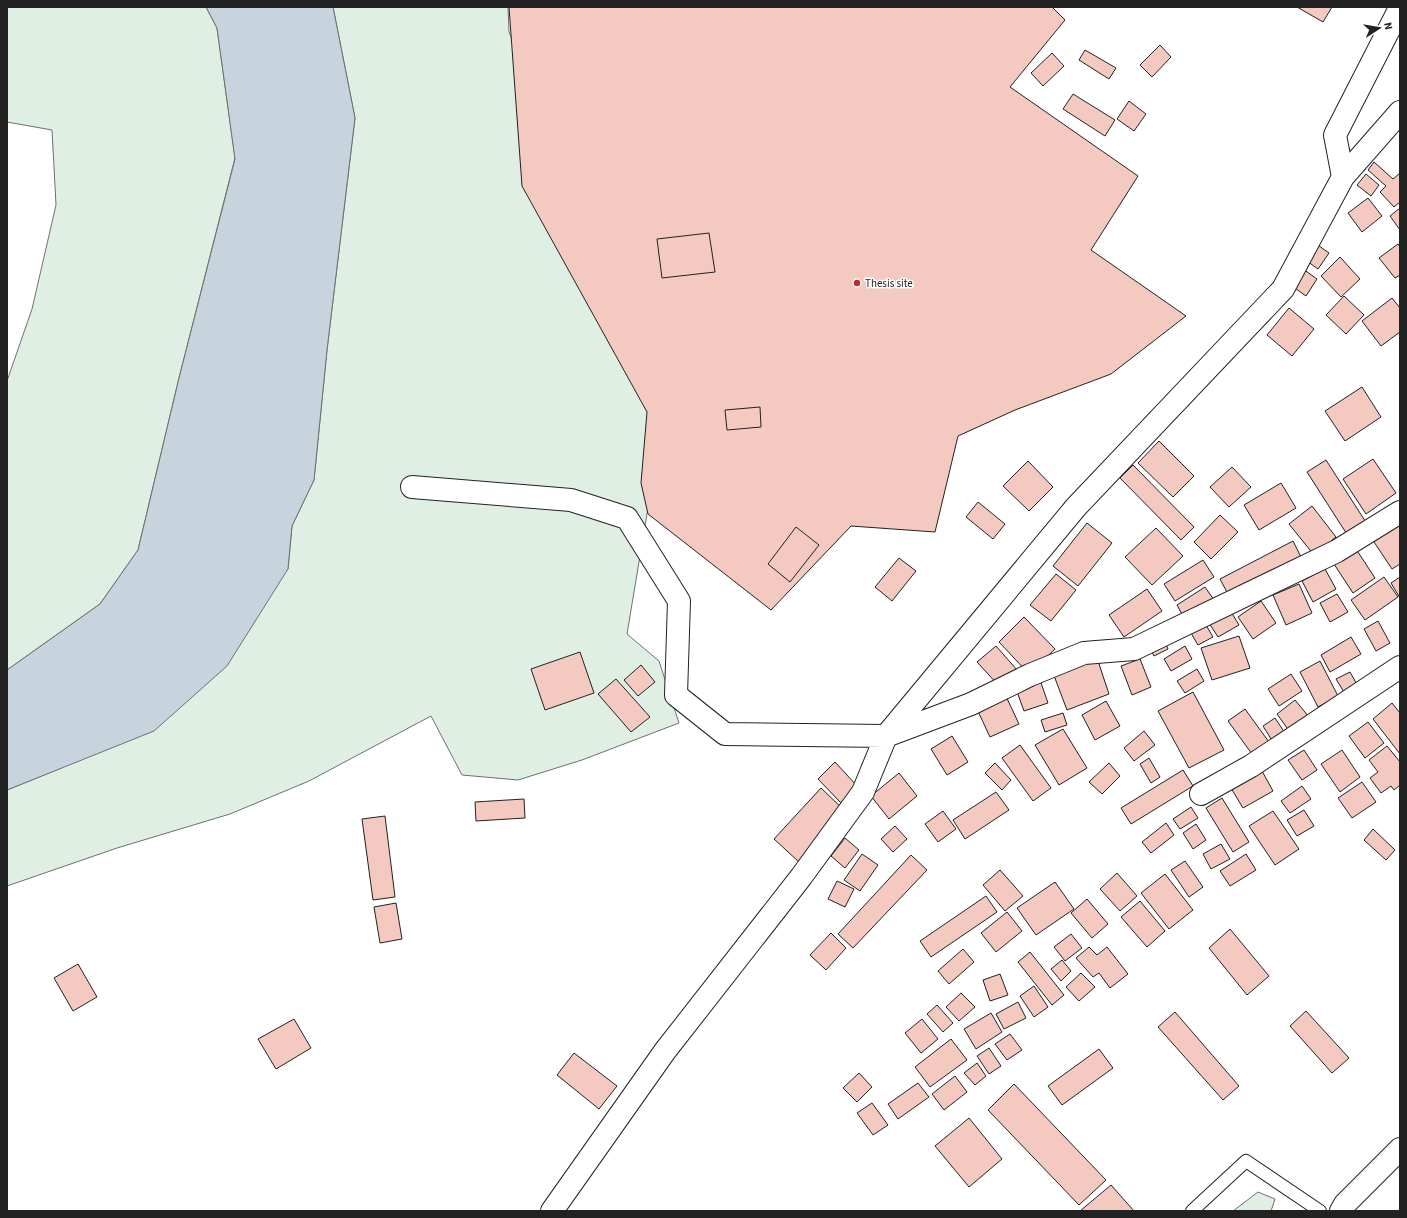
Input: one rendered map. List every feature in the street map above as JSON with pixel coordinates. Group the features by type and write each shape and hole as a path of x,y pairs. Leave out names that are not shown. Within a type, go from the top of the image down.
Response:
{"main road":[{"path":"1343,177 1335,135 1400,8"},
{"path":"552,1211 665,1051 801,877 863,792 886,736 1076,507 1283,289 1343,177 1400,112"},
{"path":"412,487 571,500 627,518 679,601 676,695 725,734 886,736 971,704 1030,675 1084,653 1134,649 1337,551 1400,512"},
{"path":"1201,794 1251,766 1400,667"},
{"path":"1341,1211 1345,1204 1400,1149"}],"lane":[{"path":"1192,1211 1246,1161 1320,1211"}],"green space":[{"path":"7,7 206,7 217,28 235,158 179,378 138,550 100,604 7,670 7,381 32,309 56,205 52,130 7,122"},
{"path":"333,7 508,7 509,32 538,101 644,376 654,472 627,634 659,661 679,723 582,760 518,780 462,775 431,716 309,781 230,814 117,848 7,886 7,790 61,768 288,569 292,526 314,480 327,350 355,118"},
{"path":"1258,1192 1275,1199 1271,1211 1233,1211"}],"shaded area":[{"path":"206,7 333,7 355,118 327,350 314,480 292,526 288,569 227,666 154,731 7,790 7,670 100,604 138,550 179,378 235,159 217,28"}],"building":[{"name":"Thesis site","path":"509,7 1052,7 1065,20 1010,87 1138,176 1091,250 1186,316 1111,374 1015,410 958,436 935,532 851,526 771,610 648,514 641,483 647,412 522,186"},
{"path":"1297,7 1332,7 1323,22"},
{"path":"1160,45 1171,57 1152,77 1140,65"},
{"path":"1085,50 1116,68 1109,79 1079,60"},
{"path":"1052,53 1064,66 1043,86 1031,73"},
{"path":"1073,94 1115,120 1105,136 1063,109"},
{"path":"1129,101 1146,114 1134,131 1117,119"},
{"path":"1374,162 1393,179 1400,173 1400,202 1394,207 1380,192 1386,186 1368,170"},
{"path":"1366,174 1379,185 1371,196 1357,185"},
{"path":"1368,198 1382,216 1362,232 1348,213"},
{"path":"1400,208 1400,230 1390,216"},
{"path":"709,233 715,272 662,278 657,239"},
{"path":"1315,243 1329,253 1318,269 1304,259"},
{"path":"1398,244 1400,247 1400,275 1395,278 1379,258"},
{"path":"1340,257 1360,279 1341,297 1321,276"},
{"path":"1303,269 1317,279 1306,296 1292,286"},
{"path":"1344,296 1364,315 1346,334 1326,315"},
{"path":"1392,298 1400,308 1400,332 1381,346 1362,321"},
{"path":"1289,308 1314,329 1292,356 1267,335"},
{"path":"1362,387 1381,417 1345,441 1325,411"},
{"path":"760,407 761,427 727,430 725,410"},
{"path":"1159,441 1194,476 1173,497 1138,463"},
{"path":"1373,459 1396,493 1366,514 1343,479"},
{"path":"1326,460 1369,527 1350,539 1307,472"},
{"path":"1028,461 1053,487 1029,511 1003,486"},
{"path":"1133,465 1194,527 1181,540 1120,478"},
{"path":"1232,467 1251,487 1229,507 1210,487"},
{"path":"1281,483 1296,508 1259,530 1244,505"},
{"path":"978,502 1005,524 993,539 966,517"},
{"path":"1312,506 1336,537 1314,555 1289,524"},
{"path":"1220,515 1238,532 1211,559 1194,542"},
{"path":"1398,522 1400,525 1400,564 1392,569 1372,539"},
{"path":"1087,523 1112,543 1078,586 1053,566"},
{"path":"796,527 819,545 790,582 768,564"},
{"path":"1156,528 1183,556 1152,585 1125,557"},
{"path":"1293,541 1303,561 1230,598 1220,579"},
{"path":"1356,549 1375,578 1353,593 1334,564"},
{"path":"899,558 916,571 892,601 875,587"},
{"path":"1203,560 1214,577 1175,601 1164,584"},
{"path":"1325,569 1336,589 1313,602 1302,581"},
{"path":"1056,574 1076,590 1051,621 1030,605"},
{"path":"1384,577 1398,597 1365,620 1351,600"},
{"path":"1400,577 1400,598 1391,583"},
{"path":"1299,584 1312,613 1286,625 1273,595"},
{"path":"1205,587 1214,600 1184,618 1177,605"},
{"path":"1147,589 1162,611 1124,637 1109,615"},
{"path":"1337,594 1348,612 1330,622 1320,603"},
{"path":"1261,601 1276,623 1253,639 1238,617"},
{"path":"1230,610 1239,625 1218,637 1209,623"},
{"path":"1024,617 1055,649 1029,674 999,642"},
{"path":"1378,621 1390,643 1376,651 1364,629"},
{"path":"1206,625 1213,637 1198,645 1191,633"},
{"path":"1239,636 1250,668 1212,680 1201,648"},
{"path":"1351,637 1361,654 1330,672 1321,655"},
{"path":"1164,640 1168,649 1154,656 1149,647"},
{"path":"996,646 1018,671 1000,687 977,662"},
{"path":"1185,646 1192,659 1171,671 1164,659"},
{"path":"580,652 594,693 545,710 531,669"},
{"path":"1097,658 1109,694 1067,710 1053,673"},
{"path":"1140,659 1151,687 1132,695 1121,666"},
{"path":"1320,661 1338,696 1318,707 1300,672"},
{"path":"641,665 655,682 638,696 624,680"},
{"path":"1197,669 1204,681 1185,693 1177,681"},
{"path":"1350,672 1360,690 1347,697 1336,679"},
{"path":"1291,674 1302,691 1279,706 1268,689"},
{"path":"616,679 650,717 631,732 598,694"},
{"path":"1040,680 1048,703 1024,711 1016,689"},
{"path":"1004,692 1019,724 990,737 975,705"},
{"path":"1193,692 1224,750 1189,768 1158,711"},
{"path":"1295,700 1309,717 1290,732 1277,714"},
{"path":"1106,701 1120,726 1095,740 1082,715"},
{"path":"1392,703 1400,713 1400,754 1373,719"},
{"path":"1245,709 1269,742 1252,754 1228,721"},
{"path":"1063,713 1067,725 1045,732 1041,720"},
{"path":"1275,718 1285,733 1273,742 1263,726"},
{"path":"1368,722 1384,743 1365,758 1349,736"},
{"path":"1063,729 1087,768 1059,785 1035,745"},
{"path":"1144,731 1155,745 1134,761 1124,748"},
{"path":"952,736 968,762 947,775 931,749"},
{"path":"1020,745 1051,788 1033,801 1002,758"},
{"path":"1387,746 1400,762 1400,785 1394,790 1391,786 1381,793 1370,778 1378,772 1369,760"},
{"path":"1304,750 1317,770 1302,780 1288,760"},
{"path":"1342,750 1360,777 1340,792 1321,764"},
{"path":"1149,758 1160,777 1151,783 1140,764"},
{"path":"835,762 858,787 841,803 818,779"},
{"path":"995,763 1011,780 1002,790 985,773"},
{"path":"1109,763 1120,776 1102,794 1089,782"},
{"path":"1183,770 1193,786 1131,824 1121,808"},
{"path":"1262,771 1273,791 1243,808 1231,788"},
{"path":"899,773 917,796 889,819 871,796"},
{"path":"1362,782 1376,802 1352,818 1338,798"},
{"path":"1302,786 1311,799 1290,813 1281,801"},
{"path":"821,788 846,812 799,862 774,839"},
{"path":"996,792 1009,810 965,839 953,820"},
{"path":"1222,798 1249,842 1233,852 1206,808"},
{"path":"524,799 525,818 476,821 475,802"},
{"path":"1191,807 1198,818 1180,829 1173,819"},
{"path":"1304,810 1314,826 1297,836 1287,820"},
{"path":"943,811 956,829 938,842 925,824"},
{"path":"1273,811 1299,849 1275,865 1249,826"},
{"path":"385,816 395,897 373,900 362,819"},
{"path":"1166,823 1174,835 1151,853 1142,842"},
{"path":"1196,824 1206,840 1193,849 1183,833"},
{"path":"895,826 907,839 893,852 881,839"},
{"path":"1373,829 1395,850 1386,860 1364,840"},
{"path":"845,838 859,850 845,868 831,856"},
{"path":"1221,844 1230,859 1211,869 1203,854"},
{"path":"862,854 878,865 860,891 844,880"},
{"path":"1246,854 1256,870 1230,886 1220,871"},
{"path":"911,855 927,870 853,948 838,934"},
{"path":"1185,861 1203,887 1189,897 1171,870"},
{"path":"1000,870 1023,896 1005,911 983,885"},
{"path":"1117,873 1137,896 1120,911 1100,889"},
{"path":"1165,874 1193,910 1169,929 1141,893"},
{"path":"837,881 854,889 845,907 828,899"},
{"path":"1055,882 1074,909 1036,935 1017,908"},
{"path":"986,896 997,912 931,957 920,941"},
{"path":"1087,899 1108,924 1092,938 1071,913"},
{"path":"1140,901 1165,931 1147,947 1121,917"},
{"path":"396,903 402,939 380,943 374,907"},
{"path":"1007,912 1022,931 996,952 981,933"},
{"path":"1230,929 1269,976 1247,995 1209,948"},
{"path":"831,933 846,948 826,970 810,955"},
{"path":"1071,934 1082,948 1065,961 1054,947"},
{"path":"1089,947 1097,955 1107,947 1128,974 1110,988 1099,973 1093,977 1076,958"},
{"path":"963,949 974,962 949,984 938,971"},
{"path":"1030,952 1064,995 1052,1005 1018,962"},
{"path":"1062,960 1071,971 1061,981 1051,969"},
{"path":"78,964 97,997 73,1011 54,978"},
{"path":"1081,973 1095,987 1079,1001 1066,987"},
{"path":"1000,974 1008,995 990,1001 983,980"},
{"path":"1034,986 1048,1007 1034,1017 1020,996"},
{"path":"961,993 975,1007 959,1021 946,1007"},
{"path":"1018,1002 1026,1018 1004,1029 996,1014"},
{"path":"937,1005 953,1023 943,1032 927,1014"},
{"path":"1306,1011 1349,1058 1332,1073 1290,1026"},
{"path":"1175,1012 1239,1086 1223,1100 1158,1027"},
{"path":"991,1013 1002,1032 976,1049 964,1029"},
{"path":"294,1019 311,1048 276,1069 258,1039"},
{"path":"922,1019 938,1039 921,1053 905,1033"},
{"path":"1010,1034 1022,1050 1007,1060 995,1044"},
{"path":"951,1039 967,1060 930,1087 915,1067"},
{"path":"989,1048 1001,1066 989,1074 977,1056"},
{"path":"1099,1049 1113,1068 1062,1105 1048,1086"},
{"path":"574,1053 617,1086 599,1109 557,1075"},
{"path":"977,1063 986,1076 975,1085 964,1073"},
{"path":"859,1073 872,1087 857,1102 843,1088"},
{"path":"955,1076 967,1092 944,1110 932,1094"},
{"path":"918,1083 929,1097 898,1119 888,1104"},
{"path":"1014,1084 1106,1180 1079,1205 988,1110"},
{"path":"872,1103 888,1125 873,1135 857,1113"},
{"path":"969,1118 1002,1159 969,1187 935,1146"},
{"path":"1111,1185 1134,1211 1080,1211"}],"place":[{"name":"Thesis site","path":"857,283"}]}
